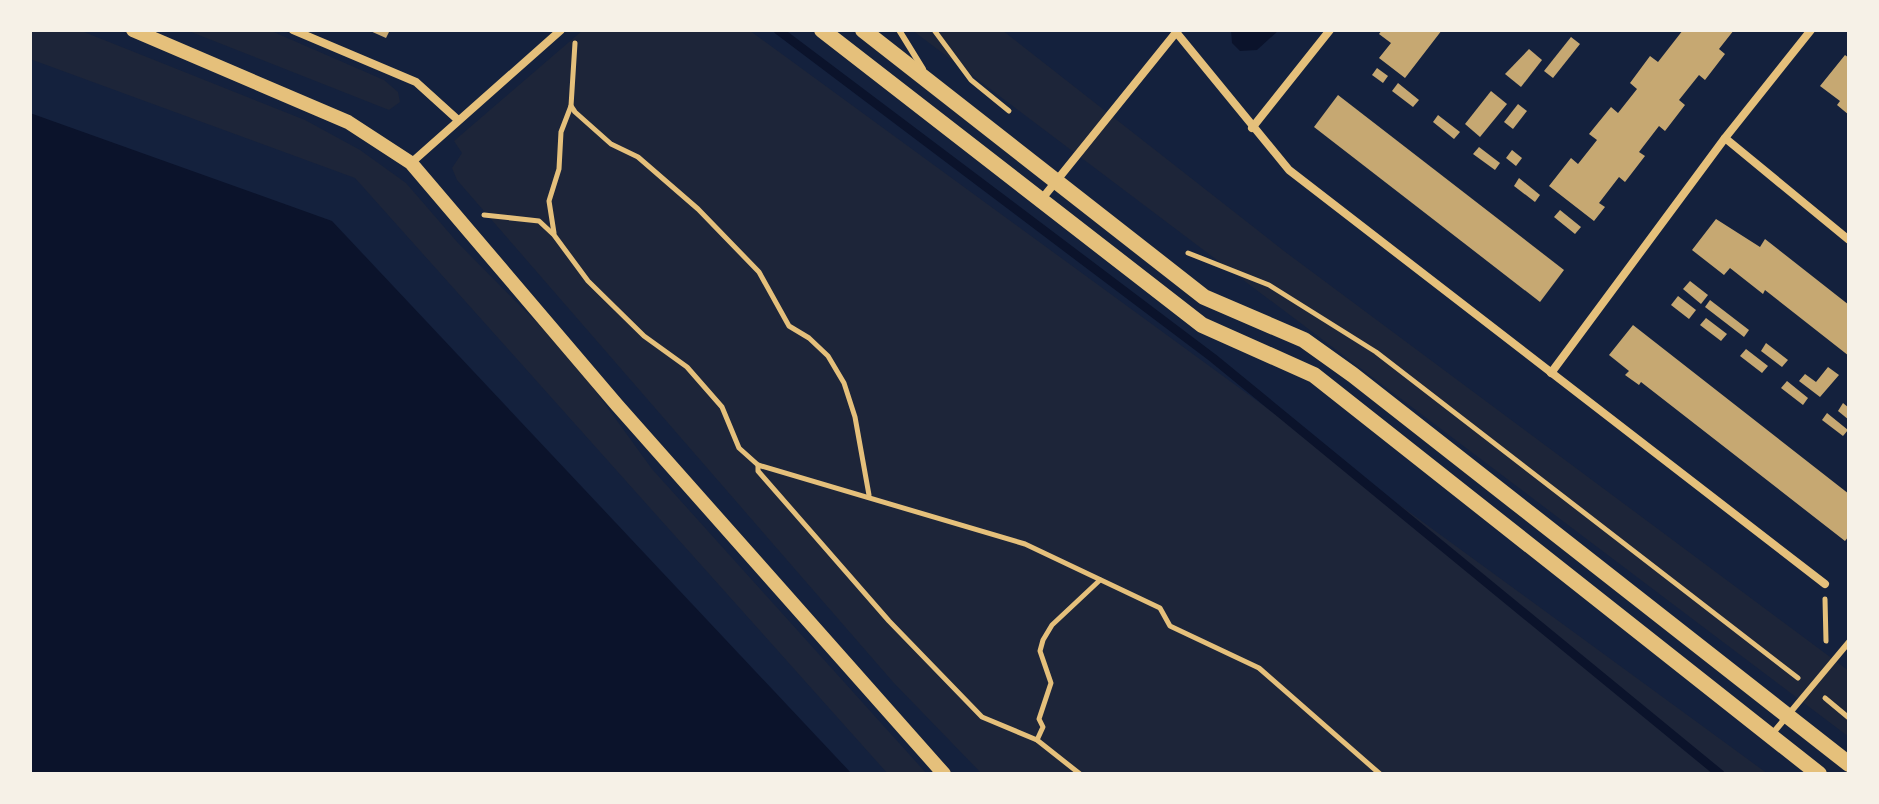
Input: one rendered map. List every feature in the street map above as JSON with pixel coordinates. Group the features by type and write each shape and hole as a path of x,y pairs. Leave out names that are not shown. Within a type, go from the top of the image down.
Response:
{"main road":[{"path":"822,30 1202,325 1314,375 1819,774"},
{"path":"863,30 1204,297 1304,340 1353,375 1849,764"}],"street":[{"path":"133,30 348,122 411,163 799,614 944,774"},
{"path":"293,30 416,82 458,120"},
{"path":"411,163 561,30"},
{"path":"1252,128 1330,30"},
{"path":"1551,373 1725,138 1811,30"},
{"path":"1041,200 1177,31 1252,128 1289,170 1825,584"},
{"path":"1725,138 1849,240"}],"lane":[{"path":"899,30 933,86"},
{"path":"1770,736 1849,642"}],"path":[{"path":"554,235 549,201 559,169 561,132 571,106 575,30"},
{"path":"571,106 611,144 638,157 698,209 759,272 789,326 809,338 828,356 844,383 855,417 869,496"},
{"path":"455,215 506,216 539,221 554,235 588,281 644,336 687,367 722,407 739,448 758,465 1025,544 1160,608 1170,626 1259,668 1380,774"},
{"path":"758,465 758,471 880,610 982,717 1037,740 1080,774"},
{"path":"1037,740 1043,727 1039,719 1051,683 1040,651 1043,640 1052,625 1100,580"},
{"path":"1825,584 1826,670"},
{"path":"1812,688 1849,718"}],"shaded area":[{"path":"30,30 79,30 305,120 360,150 406,183 458,243 570,356 652,469 927,774 888,774 355,178 30,59"},
{"path":"186,30 269,30 384,80 398,92 400,102 389,110"},
{"path":"583,30 749,30 1768,774 982,774 893,682 457,180 452,168 462,153 454,141"},
{"path":"912,30 1002,30 1284,251 1849,671 1849,737"},
{"path":"1231,30 1279,30 1257,50 1240,51 1232,43"},
{"path":"30,113 332,221 852,774 30,774"}],"building":[{"path":"368,30 390,30 386,38"},
{"path":"1382,30 1442,30 1405,78 1379,58 1391,43 1379,34"},
{"path":"1683,30 1734,30 1719,49 1725,54 1705,80 1699,75 1679,100 1685,105 1665,131 1659,126 1639,152 1645,156 1625,182 1619,177 1599,203 1605,207 1594,221 1549,186 1571,158 1578,164 1597,140 1589,134 1611,107 1618,113 1637,89 1630,83 1650,56 1658,62"},
{"path":"1571,37 1580,44 1553,78 1544,71"},
{"path":"1529,49 1542,60 1521,87 1505,74"},
{"path":"1845,55 1849,58 1849,115 1837,105 1840,101 1820,86"},
{"path":"1377,68 1388,76 1383,83 1372,75"},
{"path":"1398,83 1419,100 1413,107 1392,91"},
{"path":"1491,91 1507,104 1480,137 1465,124"},
{"path":"1338,95 1564,270 1540,302 1314,127"},
{"path":"1518,104 1527,111 1513,129 1504,122"},
{"path":"1438,115 1460,132 1454,139 1433,122"},
{"path":"1479,147 1500,163 1495,170 1473,154"},
{"path":"1512,150 1522,158 1516,166 1506,158"},
{"path":"1519,178 1540,195 1535,202 1514,186"},
{"path":"1560,210 1581,227 1575,234 1554,217"},
{"path":"1716,219 1760,247 1765,239 1849,305 1849,356 1765,290 1763,294 1730,268 1724,275 1692,250"},
{"path":"1690,281 1708,295 1701,304 1683,289"},
{"path":"1678,296 1696,310 1689,319 1671,305"},
{"path":"1710,300 1749,330 1744,337 1705,307"},
{"path":"1706,318 1727,334 1721,341 1700,325"},
{"path":"1633,325 1849,494 1849,536 1845,541 1641,382 1639,385 1625,375 1629,371 1609,355"},
{"path":"1766,343 1788,360 1782,367 1761,351"},
{"path":"1746,349 1768,366 1762,373 1740,356"},
{"path":"1828,367 1839,375 1820,397 1799,381 1805,374 1816,382"},
{"path":"1787,381 1808,398 1803,405 1781,388"},
{"path":"1843,403 1849,408 1849,420 1838,411"},
{"path":"1827,413 1848,430 1843,436 1822,420"}],"waterway":[{"path":"778,30 1213,358 1720,774"}]}
